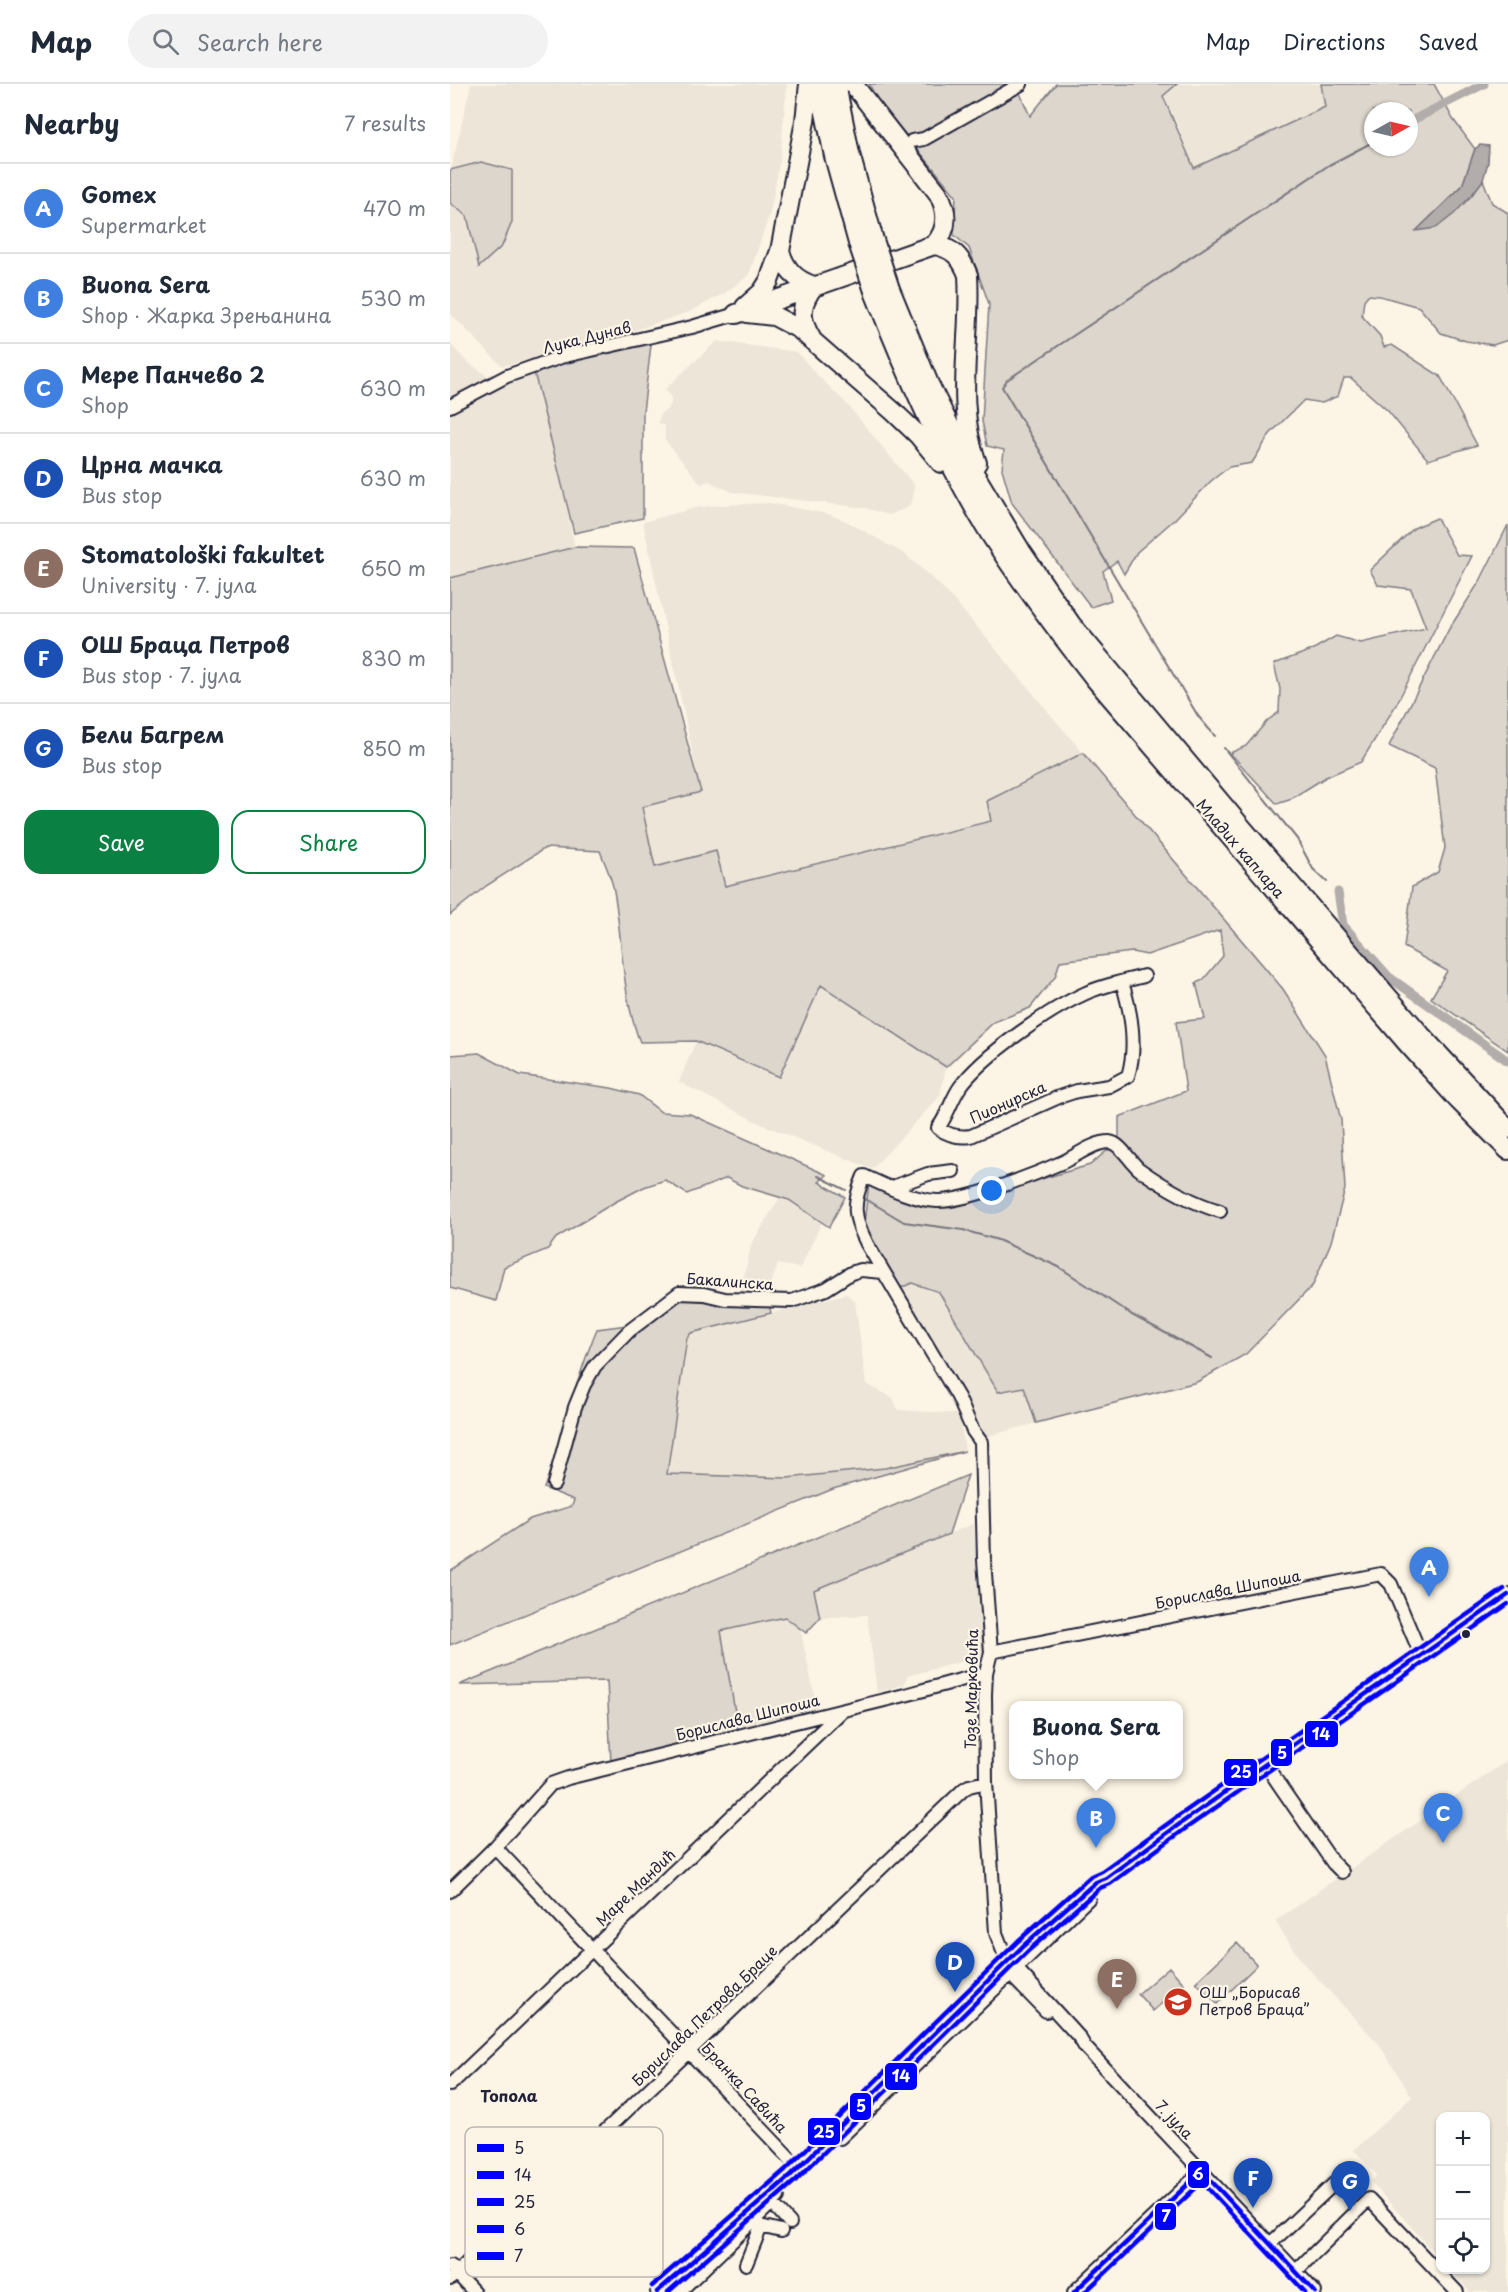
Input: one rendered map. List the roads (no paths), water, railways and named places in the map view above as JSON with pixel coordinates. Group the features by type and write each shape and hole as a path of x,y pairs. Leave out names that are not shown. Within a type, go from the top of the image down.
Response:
{"highway":[{"path":"736,314 754,300 775,267 805,121 809,84"},
{"path":"819,84 834,156 883,291 901,359 928,419 990,534"},
{"path":"836,84 865,240"},
{"path":"736,314 934,244 940,239 946,224 944,202 939,193 853,84"},
{"path":"934,244 945,247 960,257 968,274 966,388 968,429 977,462 1021,551"},
{"path":"780,251 788,270 806,284 814,286"},
{"path":"812,339 805,328 801,311 814,286"},
{"path":"883,291 911,342 946,420 986,496 1021,551"},
{"path":"736,314 774,316 787,321 812,339 918,435 990,534"},
{"name":"Младих каплара","path":"990,534 1046,615 1095,679 1400,1035 1458,1100 1508,1150"},
{"name":"Младих каплара","path":"1021,551 1071,624 1107,669 1421,1035 1508,1129"}],"street":[{"path":"912,141 924,139 1021,84"},
{"name":"Лука Дунав","path":"450,406 495,381 561,357 692,327 736,314"},
{"name":"Пионирска","path":"1122,982 1130,1006 1131,1023 1131,1068 1128,1076 1122,1081 1059,1097 971,1136 963,1138 954,1136 938,1128 945,1119 960,1087 992,1054 1059,1008 1087,993 1122,982 1144,976"},
{"path":"883,1272 859,1229 855,1209 864,1176 890,1188 927,1200 955,1199 1021,1178 1103,1143 1111,1142 1119,1146 1140,1169 1194,1202 1220,1211"},
{"path":"890,1188 928,1174 953,1171"},
{"name":"Бакалинска","path":"554,1484 575,1407 584,1384 595,1366 629,1331 679,1293 704,1294 724,1299 792,1301 826,1289 851,1273 861,1270 883,1272"},
{"name":"Тозе Марковића","path":"883,1272 958,1397 973,1431 981,1442 984,1560 991,1652 986,1673 986,1782 998,1940 994,1950 1010,1968"},
{"name":"Борислава Шипоша","path":"991,1652 1381,1574 1391,1584 1421,1655"},
{"path":"679,2292 758,2222 772,2203 994,1991 1022,1948 1095,1882 1106,1878 1508,1595"},
{"name":"Борислава Шипоша","path":"495,1847 551,1784 986,1673"},
{"name":"Маре Мандић","path":"450,2085 842,1711"},
{"path":"1265,1764 1326,1854 1342,1872"},
{"name":"Борислава Петрова Браце","path":"609,2127 964,1789 986,1782"},
{"path":"450,1891 495,1847"},
{"name":"Бранка Савића","path":"495,1847 798,2167"},
{"path":"657,2292 790,2176 1010,1968 1101,1887 1106,1878"},
{"path":"998,1940 1022,1948"},
{"name":"7. јула","path":"1010,1968 1028,1992 1076,2042 1085,2047"},
{"name":"7. јула","path":"1010,1968 1079,2037 1085,2047 1315,2292"},
{"path":"994,1991 1028,1992"},
{"path":"1074,2292 1202,2171"},
{"path":"1270,2244 1339,2179"},
{"path":"1296,2271 1369,2199 1457,2292"},
{"path":"758,2222 785,2227 772,2203"},
{"path":"746,2264 758,2222"},
{"name":"Борислава Петрова Браце","path":"452,2273 465,2261"},
{"path":"452,2273 474,2292"}],"waterway":[{"path":"1418,117 1484,84"},
{"path":"1215,736 1198,716 1002,387 1007,380 1329,165 1364,147"},
{"path":"1224,748 1297,839 1313,869 1327,882"},
{"path":"1338,892 1343,925 1389,977 1508,1061"},
{"path":"818,1176 846,1190"},
{"path":"864,1198 904,1222 963,1230 998,1240 1059,1267 1132,1315 1212,1358"}],"place":[{"name":"Gomex","path":"1429,1597"},
{"name":"Мере Панчево 2","path":"1443,1843"},
{"name":"Buona Sera","path":"1096,1848"},
{"name":"Црна мачка","path":"955,1992"},
{"name":"ОШ „Борисав Петров Браца”","path":"1178,2002"},
{"name":"Stomatološki fakultet","path":"1117,2009"},
{"name":"ОШ Браца Петров","path":"1253,2208"},
{"name":"Бели Багрем","path":"1350,2211"}],"district":[{"name":"Топола","path":"509,2096"}]}
